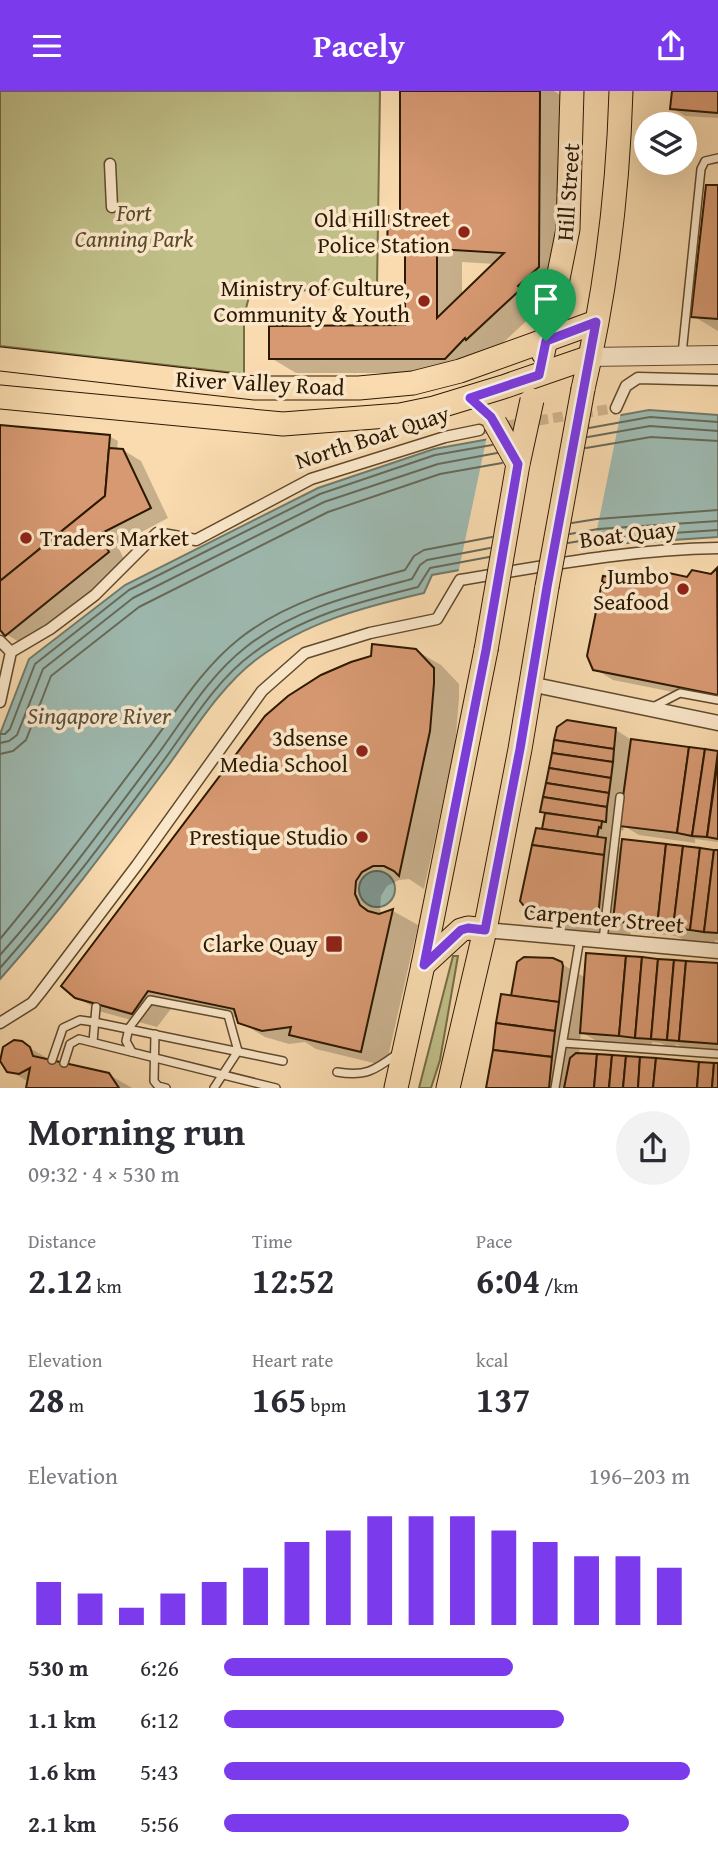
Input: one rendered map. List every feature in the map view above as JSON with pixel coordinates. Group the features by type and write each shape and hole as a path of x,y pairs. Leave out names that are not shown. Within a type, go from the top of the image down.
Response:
{"main road":[{"name":"Hill Street","path":"396,1088 424,965 486,650 518,464 568,229 572,91"},
{"name":"Hill Street","path":"448,1088 485,930 590,357 614,213 621,91"},
{"name":"River Valley Road","path":"0,359 255,388 359,388 413,383 460,371 596,322"},
{"name":"River Valley Road","path":"0,397 283,424 400,415 470,398 590,357"},
{"path":"470,398 487,427 518,464"},
{"path":"424,965 461,930 485,930"}],"street":[{"path":"110,164 113,207"},
{"path":"590,357 718,355"},
{"path":"615,408 626,386 638,378 718,380"},
{"name":"North Boat Quay","path":"11,652 50,629 95,595 157,533 196,540 311,479 445,436 487,427"},
{"name":"Boat Quay","path":"0,1023 32,1003 137,865 262,691 305,653 370,633 437,619 460,580 576,561 685,548 718,548"},
{"path":"0,641 11,652 0,702"},
{"path":"530,684 718,723"},
{"name":"Carpenter Street","path":"485,930 718,951"}],"lane":[{"path":"682,355 701,169 705,161 718,156"},
{"path":"649,709 680,693 718,700"},
{"path":"603,940 620,797"},
{"path":"555,1088 580,938"},
{"path":"132,1052 126,1041 129,1028 151,1000 227,1015 238,1051 225,1075 214,1088"},
{"path":"93,1042 96,1007"},
{"path":"52,1060 63,1028 80,1020 283,1061"},
{"path":"155,1034 154,1081 158,1086 166,1088"},
{"path":"64,1063 70,1044 79,1039 276,1088"},
{"path":"563,1043 718,1054"},
{"path":"337,1072 349,1074 375,1070 404,1049"}],"green space":[{"name":"Fort Canning Park","path":"0,91 380,91 377,287 250,293 244,316 244,374 0,346"},
{"path":"453,956 458,956 440,1060 431,1088 419,1088"}],"water":[{"name":"Singapore River","path":"649,410 718,415 718,537 598,545 432,575 424,593 336,617 276,646 243,670 218,698 83,878 0,979 0,734 29,659 125,585 318,488 434,449"},
{"path":"377,871 390,876 395,889 390,902 377,907 364,902 359,889 364,876"}],"pier":[{"path":"621,412 593,549 458,574 487,436"}],"building":[{"name":"Old Hill Street Police Station","path":"400,91 540,91 539,267 518,286 521,289 445,359 269,359 269,326 405,325 405,247 387,247 388,216 400,216","holes":["437,249 504,253 437,318"]},
{"path":"672,91 718,91 718,113 670,109"},
{"path":"706,185 718,185 718,319 691,317"},
{"name":"Traders Market","path":"0,425 110,435 105,496 0,581"},
{"path":"109,448 123,449 151,508 100,534 109,552 5,636 0,630 0,581 105,496"},
{"path":"717,568 718,695 593,670 587,656 601,587 605,583 602,581 603,576 615,578 617,581 622,578 638,581 645,575 662,578 669,573 687,577 692,570 711,574"},
{"path":"372,644 416,649 434,668 434,683 430,731 399,876 384,866 373,866 362,872 356,881 355,894 360,905 379,914 393,909 361,1052 289,1035 291,1027 262,1031 238,1023 234,1009 148,991 132,1014 75,998 61,986 265,716 288,696 321,675 371,656"},
{"path":"567,720 616,728 614,749 554,740 557,727"},
{"path":"631,739 689,747 677,833 619,826"},
{"path":"554,740 614,749 613,762 552,753"},
{"path":"689,747 705,749 692,836 677,833"},
{"path":"705,749 718,751 707,837 692,836"},
{"path":"552,753 613,762 611,778 549,768"},
{"path":"718,760 718,839 707,837"},
{"path":"549,768 611,778 609,793 546,783"},
{"path":"546,783 609,793 607,807 543,797"},
{"path":"543,797 607,807 606,822 540,812"},
{"path":"545,813 602,821 601,828 599,827 597,837 542,829"},
{"path":"536,828 606,838 604,855 532,845"},
{"path":"622,839 666,844 657,927 613,921"},
{"path":"666,844 683,846 673,928 657,927"},
{"path":"532,845 604,855 598,918 528,911 520,901"},
{"path":"683,846 700,848 690,930 673,928"},
{"path":"700,848 714,850 704,932 690,930"},
{"path":"714,850 718,850 718,933 704,932"},
{"path":"586,953 626,956 619,1036 580,1033"},
{"path":"626,956 642,957 635,1038 619,1036"},
{"path":"524,957 553,958 562,962 559,1002 511,996 517,962"},
{"path":"642,957 658,959 651,1039 635,1038"},
{"path":"658,959 674,960 667,1040 651,1039"},
{"path":"674,960 686,961 679,1041 667,1040"},
{"path":"686,961 718,963 718,1044 679,1041"},
{"path":"501,994 559,1002 555,1031 496,1023"},
{"path":"496,1023 555,1031 552,1057 493,1050"},
{"path":"14,1040 22,1041 30,1047 33,1056 109,1073 119,1088 26,1088 30,1068 19,1074 7,1072 0,1061 3,1047"},
{"path":"493,1050 552,1057 549,1088 486,1088"},
{"path":"576,1053 597,1054 594,1088 564,1088 570,1058"},
{"path":"597,1054 612,1055 609,1088 594,1088"},
{"path":"612,1055 626,1056 623,1088 609,1088"},
{"path":"626,1056 640,1057 638,1088 623,1088"},
{"path":"640,1057 656,1058 653,1088 638,1088"},
{"path":"656,1058 699,1062 697,1088 653,1088"},
{"path":"699,1062 714,1063 712,1088 697,1088"},
{"path":"714,1063 718,1063 718,1088 712,1088"}],"tunnel":[{"path":"479,430 616,408"}],"place":[{"name":"Old Hill Street Police Station","path":"464,232"},
{"name":"Ministry of Culture, Community & Youth","path":"424,301"},
{"name":"Traders Market","path":"26,538"},
{"name":"Jumbo Seafood","path":"683,589"},
{"name":"3dsense Media School","path":"362,751"},
{"name":"Prestique Studio","path":"362,837"},
{"name":"Clarke Quay","path":"334,944"}],"route":[{"path":"596,322 485,930 461,930 424,965 486,650 518,464 491,417 470,398 539,375 546,341 596,322"}]}
